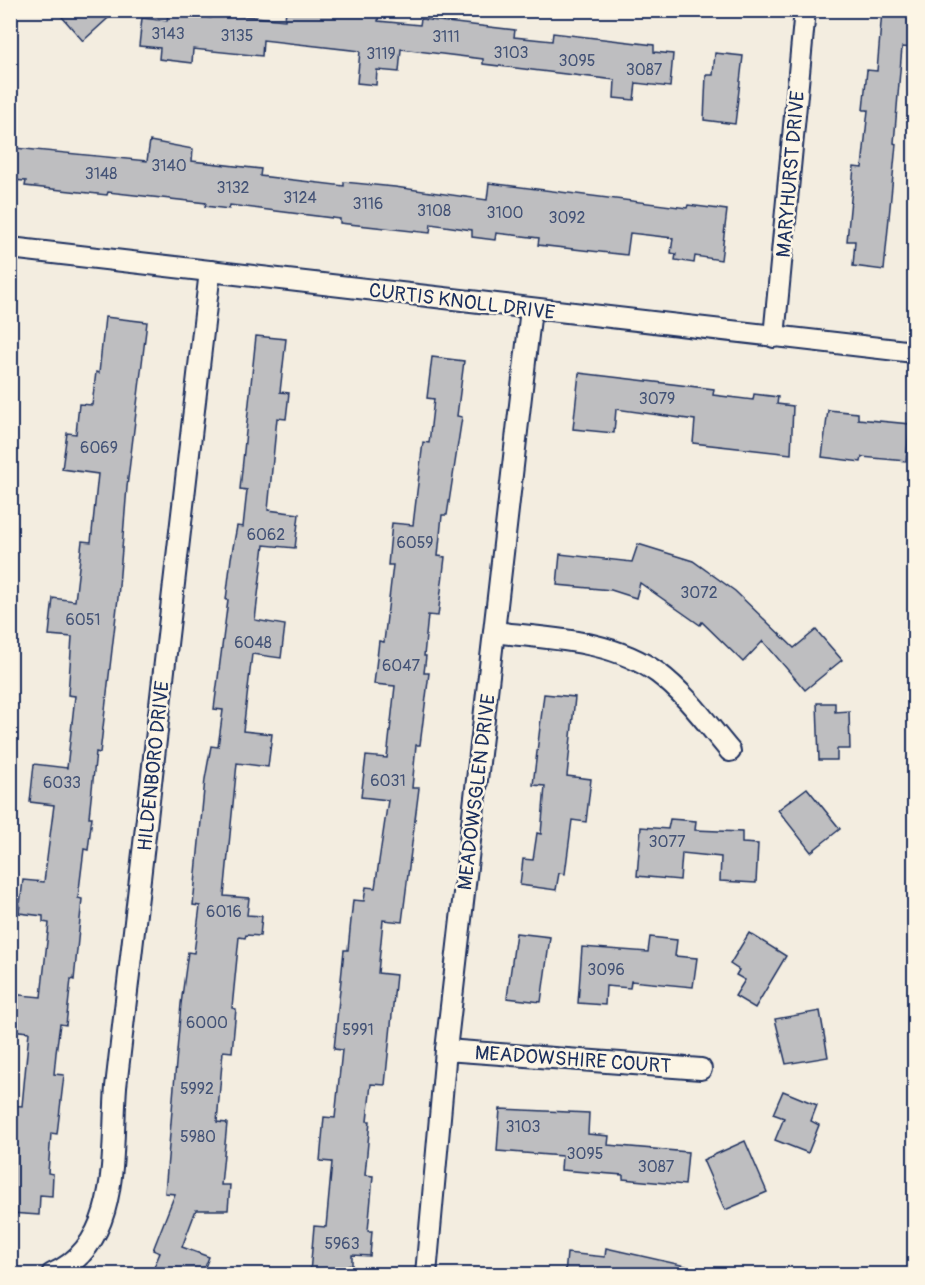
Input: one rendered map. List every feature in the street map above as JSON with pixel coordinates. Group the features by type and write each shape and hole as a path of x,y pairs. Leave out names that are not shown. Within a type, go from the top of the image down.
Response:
{"street":[{"name":"MARYHURST DRIVE","path":"774,338 805,10"},
{"name":"CURTIS KNOLL DRIVE","path":"10,248 774,338 915,352"},
{"name":"HILDENBORO DRIVE","path":"52,1275 82,1256 94,1241 108,1191 116,1087 210,271"},
{"name":"MEADOWSGLEN DRIVE","path":"426,1275 446,1050 531,309"},
{"path":"494,632 582,643 609,649 634,659 664,678 730,751"},
{"name":"MEADOWSHIRE COURT","path":"446,1050 701,1069"}],"building":[{"path":"56,10 117,10 83,41"},
{"path":"212,10 236,10 235,15 285,20 286,10 346,10 379,14 378,21 420,25 421,19 515,30 514,37 552,41 553,33 654,45 654,52 673,54 670,87 636,83 634,100 614,98 615,80 483,64 483,59 401,49 399,72 377,70 376,85 357,83 360,51 263,40 262,56 193,49 192,63 159,59 160,48 139,46 142,18 167,21 168,13 211,18"},
{"path":"882,11 915,13 915,48 902,47 894,143 896,144 884,270 853,266 855,241 847,241 854,167 862,168 868,110 863,110 867,70 877,71"},
{"path":"715,53 743,56 735,124 704,120 706,75 713,75"},
{"path":"150,141 193,149 192,161 261,169 260,176 344,186 344,182 395,187 487,200 489,183 687,208 688,205 727,210 721,260 695,256 694,263 675,260 676,254 671,253 673,238 630,233 627,255 538,245 539,238 496,233 495,240 472,237 472,230 431,224 430,233 340,223 340,219 230,205 229,209 205,206 206,203 25,186 26,181 11,180 15,148 147,161"},
{"path":"105,317 147,322 127,487 118,598 100,753 96,752 88,850 84,849 78,898 82,899 74,980 71,979 66,1025 60,1024 56,1053 54,1074 64,1075 57,1134 51,1133 48,1173 53,1174 52,1196 40,1195 39,1215 10,1213 10,1105 22,1106 29,1032 10,1030 10,994 41,997 49,923 43,922 43,916 19,913 23,880 44,882 54,805 30,802 34,764 67,768 75,696 68,695 72,637 49,635 53,598 75,601 82,541 91,542 98,474 62,469 67,433 76,434 79,404 92,405 96,372 99,373"},
{"path":"256,336 286,339 280,392 289,393 286,419 277,418 268,510 299,514 295,548 264,545 255,620 285,625 281,658 252,654 243,731 272,734 268,767 237,763 224,896 249,898 247,915 262,916 260,936 239,937 232,1008 236,1009 232,1052 223,1051 217,1122 227,1123 221,1185 230,1185 228,1210 196,1210 182,1247 209,1257 202,1275 155,1275 158,1269 154,1267 160,1253 153,1250 175,1194 165,1193 181,1004 188,952 194,953 200,906 193,905 205,779 211,746 218,747 223,710 214,709 231,558 237,526 243,527 247,490 240,489"},
{"path":"432,357 464,361 457,416 462,417 447,515 442,515 438,556 445,557 438,616 428,615 424,673 429,673 420,745 416,745 412,788 419,788 402,922 383,920 378,973 396,975 385,1085 371,1084 367,1121 370,1121 365,1175 373,1176 368,1231 372,1231 370,1256 352,1255 352,1266 348,1265 347,1275 310,1273 314,1226 326,1227 332,1162 320,1161 324,1117 335,1118 342,1050 334,1049 344,950 348,950 353,900 364,901 366,887 375,888 388,800 361,797 366,756 387,758 395,686 374,684 379,641 384,642 393,565 388,565 392,523 413,525 423,442 429,443 434,399 427,398"},
{"path":"579,373 714,389 713,395 753,400 754,394 778,397 777,404 793,406 791,454 693,443 695,420 616,409 614,433 573,429"},
{"path":"828,410 858,413 858,419 910,424 906,461 862,457 861,462 822,457"},
{"path":"638,544 693,561 735,591 794,648 816,630 842,660 805,690 763,641 743,662 702,622 700,625 640,583 636,598 611,590 557,585 560,554 632,562"},
{"path":"544,694 575,697 567,776 591,779 586,822 572,820 565,874 559,873 556,890 520,885 523,859 533,860 537,833 541,834 545,786 533,785"},
{"path":"817,703 835,703 835,712 849,711 850,749 837,749 837,760 819,760"},
{"path":"807,788 840,829 811,852 778,810"},
{"path":"670,819 696,821 695,830 742,832 742,843 758,844 756,883 720,881 721,857 682,853 680,880 637,876 641,827 668,829"},
{"path":"516,933 550,937 541,1002 507,998"},
{"path":"749,933 786,956 755,1008 735,996 745,980 736,975 739,970 730,964"},
{"path":"650,937 677,940 675,956 697,958 693,987 631,981 630,988 606,986 605,1005 578,1003 582,947 648,952"},
{"path":"820,1011 828,1057 786,1064 775,1019"},
{"path":"783,1091 817,1105 811,1121 819,1125 808,1153 775,1140 784,1118 773,1114"},
{"path":"500,1109 589,1113 588,1134 609,1136 608,1145 688,1152 685,1185 623,1179 623,1175 561,1170 562,1156 497,1151"},
{"path":"745,1141 767,1192 725,1210 703,1160"},
{"path":"606,1248 686,1266 685,1275 565,1275 567,1253 605,1257"}]}
